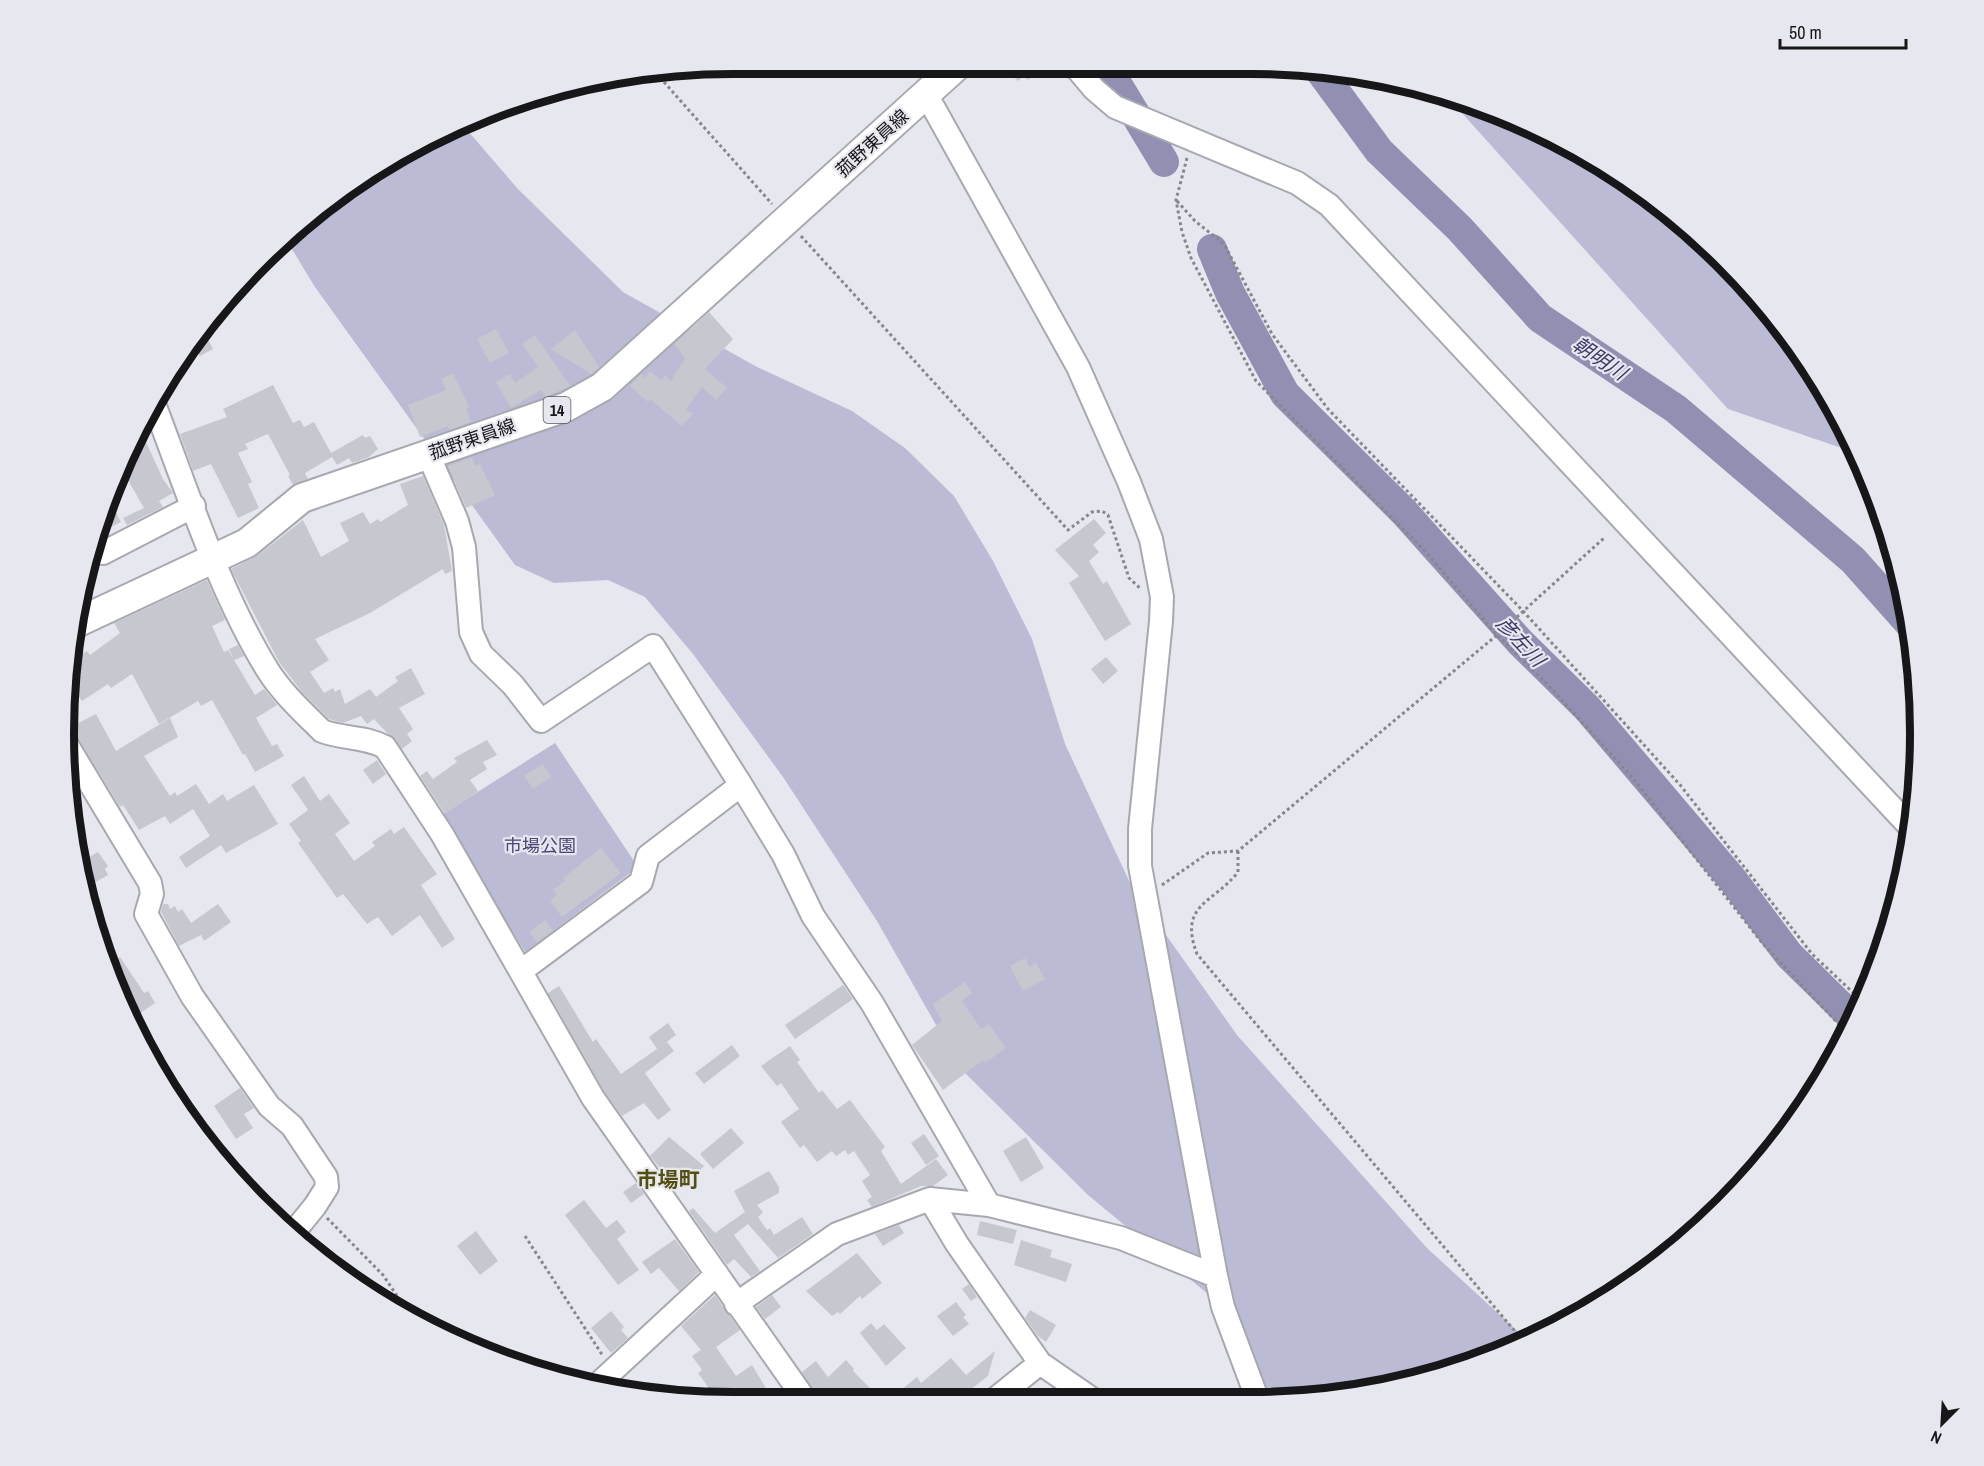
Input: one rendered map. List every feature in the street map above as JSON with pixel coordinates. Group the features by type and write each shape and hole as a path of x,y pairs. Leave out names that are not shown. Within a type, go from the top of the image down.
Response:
{"main road":[{"name":"菰野東員線","path":"83,619 214,556 247,543 302,498 566,407 602,387 948,74"}],"street":[{"path":"1081,74 1094,89 1115,107 1297,183 1329,205 1905,821"},
{"path":"926,94 1078,367 1129,482 1150,539 1162,597 1158,660 1140,829 1140,866 1216,1276 1223,1308 1255,1392"},
{"path":"157,412 214,556 240,616 268,671 322,731 374,741 385,747 442,834 593,1098 800,1392"},
{"path":"429,454 458,521 464,547 471,632 482,654 513,685 541,721 653,646 783,854 813,916 872,1003 989,1205"},
{"path":"100,547 104,553 194,506"},
{"path":"75,759 150,883 152,894 146,914 192,996 269,1106 292,1126 326,1177 327,1187 297,1228"},
{"path":"520,971 641,882 648,856 741,785"},
{"path":"736,1304 837,1234 930,1199 989,1205 1121,1238 1216,1276"},
{"path":"930,1199 957,1244 1040,1363 1082,1392"},
{"path":"602,1379 717,1274"},
{"path":"1004,1392 1040,1363"}],"path":[{"path":"660,78 786,220 1068,530 1092,512 1102,511 1108,515 1129,578 1142,591 1162,597"},
{"path":"1192,138 1176,200 1182,232 1191,258 1256,381 1424,550 1497,635 1548,685 1632,777 1763,944 1841,1027"},
{"path":"1176,200 1195,221 1224,244 1272,334 1328,409 1524,612 1681,786 1812,954 1856,995"},
{"path":"1145,897 1208,853 1238,851 1520,616 1604,538"},
{"path":"1238,851 1238,872 1196,909 1190,931 1197,954 1518,1335"},
{"path":"315,1206 383,1275 402,1304"},
{"path":"525,1236 612,1368 627,1384"}],"green space":[{"path":"1455,106 1503,124 1581,162 1652,210 1686,237 1747,298 1774,332 1822,403 1846,449 1728,409"},
{"path":"467,130 518,189 623,292 757,367 852,411 905,448 954,496 993,561 1032,639 1065,744 1132,887 1237,1035 1427,1248 1521,1334 1463,1358 1380,1380 1337,1387 1261,1392 1208,1294 1088,1195 961,1069 877,921 783,777 693,654 645,597 608,580 554,583 515,565 315,287 290,245 367,185 403,162"},
{"name":"市場公園","path":"555,743 638,867 525,952 441,815"}],"building":[{"path":"1011,74 1036,74 1028,80 1024,76 1018,81"},
{"path":"709,312 733,339 705,369 727,388 716,400 702,387 686,409 693,414 682,426 650,399 648,402 630,386 641,374 645,378 650,371 661,380 665,375 671,381 685,358 674,344"},
{"path":"496,329 509,353 490,363 477,339"},
{"path":"575,330 599,367 591,374 551,349"},
{"path":"535,335 570,386 546,397 541,390 511,408 496,382 510,374 515,383 538,367 522,344"},
{"path":"207,338 213,349 200,356 197,351"},
{"path":"453,373 469,407 466,408 471,422 449,430 448,426 420,437 408,405 446,390 441,379"},
{"path":"273,385 293,423 300,420 304,427 314,422 331,453 363,435 365,438 370,436 378,449 369,457 352,463 349,458 337,465 332,457 305,473 308,479 293,485 268,434 245,444 248,449 238,453 252,482 248,484 259,508 238,518 211,464 193,471 180,434 227,417 223,409"},
{"path":"144,437 163,479 173,493 159,501 163,507 127,525 123,518 144,508 126,477"},
{"path":"472,457 476,466 480,464 495,495 466,508 448,466"},
{"path":"423,476 444,525 452,571 445,574 443,569 370,613 315,639 329,660 310,672 324,693 333,688 335,692 340,689 345,704 370,689 376,697 398,681 395,677 411,668 425,694 399,708 413,729 407,734 412,741 402,749 374,719 367,724 361,716 343,723 329,719 302,692 279,662 231,569 257,556 303,520 321,557 349,541 340,523 363,512 370,524 378,519 380,522 408,505 400,484"},
{"path":"113,507 121,522 105,530"},
{"path":"1094,519 1106,533 1093,545 1099,552 1089,561 1103,584 1107,581 1131,624 1105,641 1069,583 1079,576 1055,550"},
{"path":"207,580 225,620 212,626 224,652 228,650 255,695 264,689 277,705 256,718 272,746 277,744 284,756 255,772 212,700 201,706 198,701 159,724 132,674 111,688 108,684 82,701 75,690 79,649 82,654 87,651 90,655 120,633 114,623"},
{"path":"238,645 244,656 234,660 229,649"},
{"path":"1106,657 1118,671 1103,684 1091,669"},
{"path":"96,714 116,751 170,718 178,737 144,756 170,796 175,792 177,796 196,784 209,804 223,794 227,801 254,785 278,824 226,853 221,845 186,868 179,857 210,836 193,809 170,824 165,816 139,830 123,805 120,807 74,732 74,725"},
{"path":"487,740 497,755 483,762 487,769 470,780 478,791 445,814 420,776 427,771 433,779 457,762 454,758"},
{"path":"377,760 386,774 373,784 363,770"},
{"path":"543,764 551,777 533,789 524,776"},
{"path":"304,776 320,801 329,794 350,823 335,834 354,861 375,846 372,842 391,829 394,834 404,827 437,874 421,885 455,939 442,948 420,915 392,936 378,917 367,924 343,894 337,898 298,843 301,841 289,824 308,810 291,785"},
{"path":"76,786 81,795 77,797"},
{"path":"601,848 621,873 562,917 550,901 557,895 553,890 565,881 563,878"},
{"path":"98,852 108,866 105,869 108,875 92,884 86,859"},
{"path":"163,904 168,904 170,909 175,906 178,912 182,909 191,923 218,904 231,922 204,941 201,935 179,946 161,912"},
{"path":"545,920 553,930 537,942 529,932"},
{"path":"120,957 144,993 148,991 155,1003 137,1015 124,985 114,961"},
{"path":"1025,958 1029,967 1036,963 1045,979 1023,991 1010,966"},
{"path":"965,982 972,993 962,1001 981,1029 989,1024 1006,1048 985,1063 983,1060 943,1090 912,1045 942,1021 933,1004"},
{"path":"843,985 853,999 795,1039 785,1025"},
{"path":"559,986 593,1042 596,1039 621,1074 667,1042 674,1051 645,1073 671,1110 658,1120 644,1103 622,1116 604,1091 548,993"},
{"path":"668,1023 676,1035 657,1049 649,1037"},
{"path":"732,1045 740,1056 704,1084 695,1073"},
{"path":"790,1046 800,1060 797,1062 819,1093 822,1090 837,1109 850,1100 885,1147 881,1151 901,1184 936,1159 948,1175 933,1186 921,1186 872,1207 867,1200 872,1197 862,1181 870,1175 854,1151 848,1155 845,1150 836,1156 832,1151 817,1162 804,1145 800,1148 781,1122 799,1109 781,1083 777,1086 761,1066"},
{"path":"240,1088 254,1108 244,1114 253,1128 236,1139 214,1106"},
{"path":"731,1128 744,1143 713,1169 700,1154"},
{"path":"924,1134 939,1156 926,1165 911,1143"},
{"path":"669,1137 704,1166 684,1187 670,1173 667,1176 650,1156"},
{"path":"1026,1137 1044,1168 1021,1182 1003,1151"},
{"path":"769,1171 779,1187 779,1193 757,1205 763,1212 758,1217 767,1230 770,1228 774,1235 802,1217 813,1234 778,1258 748,1224 734,1235 760,1271 751,1277 734,1259 727,1265 689,1211 693,1208 715,1233 745,1212 734,1191"},
{"path":"636,1183 644,1194 631,1203 623,1192"},
{"path":"584,1200 606,1228 617,1220 626,1232 617,1239 639,1270 618,1285 565,1215"},
{"path":"980,1221 1017,1230 1013,1244 977,1235"},
{"path":"899,1225 904,1233 883,1246 875,1234"},
{"path":"476,1231 498,1261 480,1275 457,1246"},
{"path":"675,1239 699,1272 679,1291 659,1268 651,1274 642,1262"},
{"path":"1021,1240 1052,1250 1050,1257 1072,1264 1066,1282 1014,1265"},
{"path":"857,1253 882,1283 862,1299 860,1296 840,1314 838,1312 832,1316 806,1291"},
{"path":"969,1284 977,1297 971,1301 962,1289"},
{"path":"715,1295 740,1330 716,1347 736,1376 752,1365 768,1392 711,1391 698,1373 702,1370 692,1356 701,1350 681,1326"},
{"path":"772,1295 781,1307 765,1319 756,1307"},
{"path":"956,1302 966,1315 963,1317 969,1324 953,1336 937,1316"},
{"path":"1030,1310 1056,1325 1046,1342 1038,1336 1025,1318"},
{"path":"611,1311 624,1327 621,1330 628,1338 611,1353 591,1328"},
{"path":"871,1323 877,1330 884,1324 906,1348 886,1366 860,1333"},
{"path":"995,1351 988,1376 970,1390 972,1392 904,1392 902,1389 917,1377 921,1383 951,1358 966,1375"},
{"path":"846,1360 854,1369 853,1371 874,1392 814,1392 802,1372 816,1361 828,1377"}],"waterway":[{"name":"彦左川","path":"1111,74 1164,162"},
{"name":"朝明川","path":"1325,78 1379,151 1460,229 1540,318 1676,409 1853,560 1899,612"},
{"name":"彦左川","path":"1212,249 1230,293 1285,394 1404,512 1520,642 1587,708 1732,879 1789,955 1848,1013"}],"district":[{"name":"市場町","path":"668,1179"}]}
